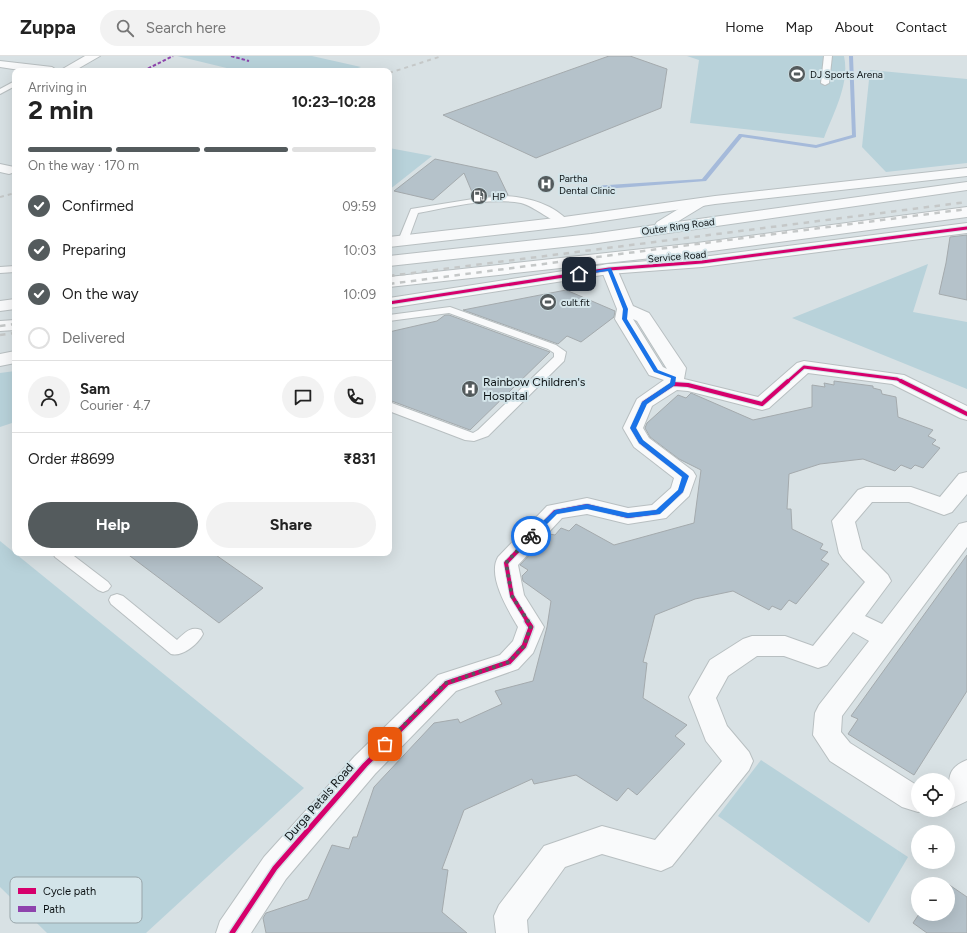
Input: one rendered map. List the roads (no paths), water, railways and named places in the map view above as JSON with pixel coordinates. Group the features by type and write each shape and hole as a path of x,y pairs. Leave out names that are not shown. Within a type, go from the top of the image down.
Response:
{"main road":[{"path":"71,68 94,56"},
{"path":"0,64 29,68"},
{"path":"396,242 564,222 700,202 967,172"},
{"name":"Outer Ring Road","path":"392,261 591,240 967,186"},
{"path":"654,230 700,202"},
{"name":"Outer Ring Road","path":"392,282 697,248 967,212"},
{"name":"Service Road","path":"392,303 609,269 702,262 967,228"},
{"path":"609,269 626,309 624,319 656,371 673,381 762,404 804,367 897,379 967,414"},
{"path":"0,306 12,304"},
{"path":"0,326 12,324"},
{"path":"0,360 12,358"},
{"name":"Durga Petals Road","path":"232,933 275,868 365,765 446,683 509,662 524,646 531,626 512,596 506,563 555,512 587,506 628,516 658,512 681,491 686,476 641,442 633,428 644,403 673,381"},
{"path":"512,933 510,916 556,856 602,840 661,856 739,762 716,733 702,697 719,668 752,646 785,646 818,658 879,581 851,553 843,521 866,495 912,494 944,507 967,480"},
{"path":"911,797 840,752 827,735 829,713 967,530"},
{"path":"849,619 885,637"},
{"path":"955,792 967,773"}],"lane":[{"path":"825,83 828,56"},
{"path":"0,92 12,85"},
{"path":"396,242 414,211 440,207 515,199 531,202 564,222"},
{"path":"0,270 12,269"},
{"path":"441,295 450,310"},
{"path":"392,318 450,310 552,347 560,352 560,358 483,433 474,437 465,436 392,407"},
{"path":"64,556 103,586"},
{"path":"117,600 177,649 195,634"}],"waterway":[{"path":"592,188 704,180 741,135 816,147 854,136 851,56"}],"railway":[{"path":"392,72 442,56"},
{"path":"0,197 12,194"},
{"path":"392,276 967,202"},
{"path":"392,284 967,209"},
{"path":"0,326 12,324"},
{"path":"0,335 12,333"}],"place":[{"name":"DJ Sports Arena","path":"797,74"},
{"name":"Partha Dental Clinic","path":"546,184"},
{"name":"HP","path":"479,196"},
{"name":"cult.fit","path":"548,302"},
{"name":"Rainbow Children's Hospital","path":"470,389"}]}
